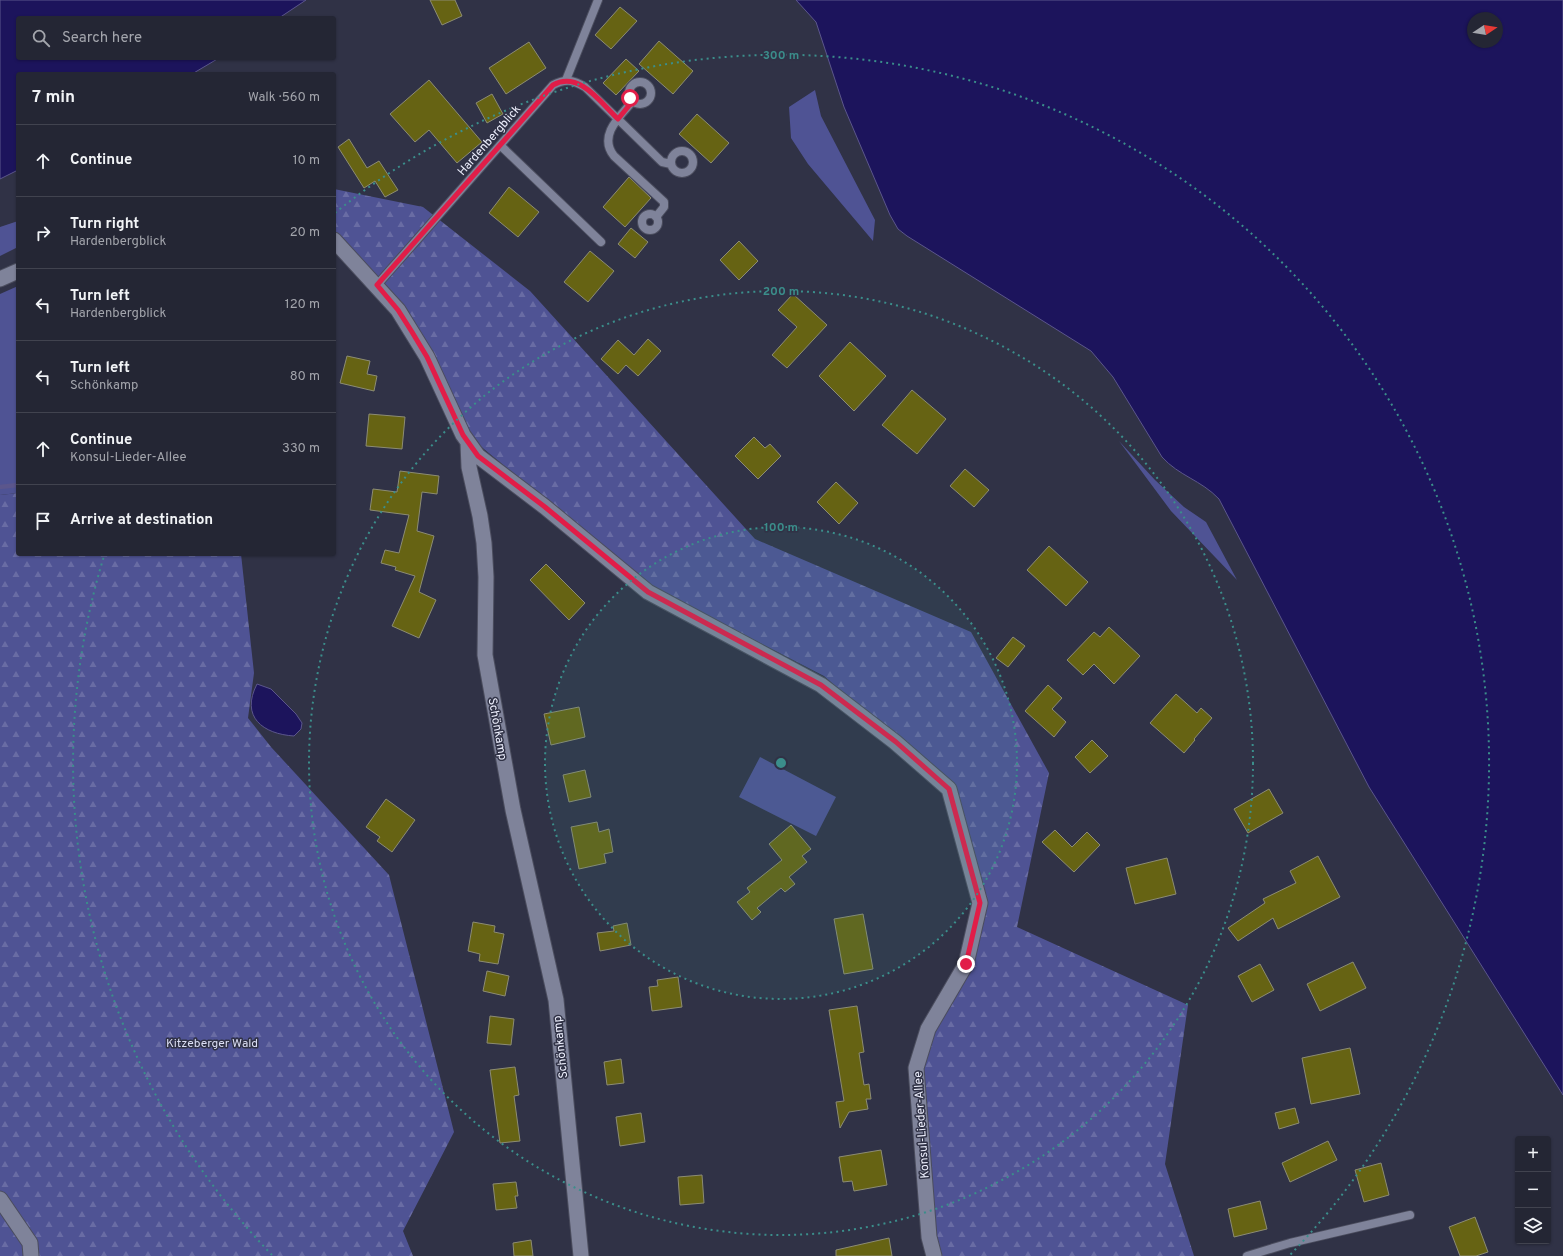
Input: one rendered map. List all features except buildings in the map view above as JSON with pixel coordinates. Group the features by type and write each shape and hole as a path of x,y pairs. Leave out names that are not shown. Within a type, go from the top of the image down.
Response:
{"street":[{"name":"Schönkamp","path":"336,242 377,285 398,310 427,357 468,444 469,467 480,516 484,543 486,577 485,655 513,810 556,1000 581,1256"},
{"path":"0,279 16,272"},
{"name":"Konsul-Lieder-Allee","path":"468,444 478,456 545,507 648,592 821,685 896,742 949,789 980,903 966,964 928,1029 916,1068 929,1237 934,1256"},
{"path":"0,1199 30,1243 31,1256"}],"lane":[{"path":"598,0 566,80 575,81 585,87 662,162 671,164"},
{"name":"Hardenbergblick","path":"377,285 553,85 566,80"},
{"path":"632,102 618,119 609,134 609,150 664,202 664,207 656,217"},
{"path":"500,145 602,242"},
{"path":"1247,1256 1290,1243 1410,1215"}],"green space":[{"path":"815,90 821,116 875,220 873,241 808,164 791,138 789,107"},
{"path":"336,189 423,207 530,291 755,539 971,632 1049,773 1017,927 1188,1005 1165,1164 1194,1256 941,1256 935,1234 922,1068 934,1030 983,902 952,788 824,676 652,587 473,440 422,339 336,237"},
{"path":"16,222 16,248 0,256 0,227"},
{"path":"16,287 16,493 0,495 0,294"},
{"path":"1119,441 1155,480 1184,507 1206,522 1237,580 1171,511"},
{"name":"Kitzeberger Wald","path":"16,493 16,556 241,556 254,673 248,718 271,747 389,875 454,1132 403,1231 413,1256 0,1256 0,495"},
{"path":"760,757 836,797 816,836 739,797"}],"shaded area":[{"path":"0,0 306,0 282,16 16,16 16,60 216,60 195,72 16,72 16,171 0,179"},
{"path":"796,0 1563,0 1563,1095 1369,787 1219,499 1205,487 1176,469 1162,457 1113,377 1091,351 898,229 890,215 844,107 816,22"},
{"path":"257,684 271,689 296,714 302,723 301,729 294,736 273,732 258,722 253,714 251,706 252,696"}],"waterway":[{"path":"0,487 16,485"}],"route":[{"path":"630,98 632,102 618,119 585,87 575,81 561,80 553,85 377,285 398,310 427,357 463,435 478,456 545,507 648,592 821,685 896,742 949,789 980,903 966,964"}]}
